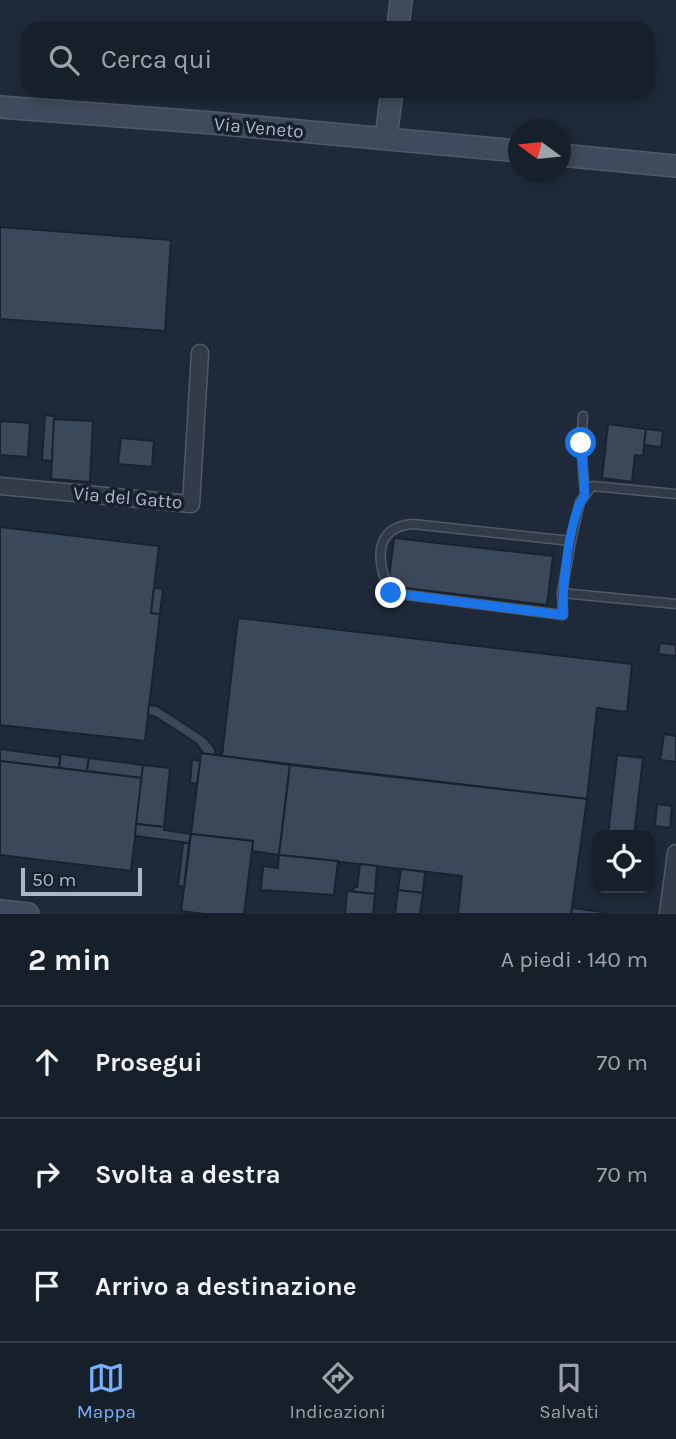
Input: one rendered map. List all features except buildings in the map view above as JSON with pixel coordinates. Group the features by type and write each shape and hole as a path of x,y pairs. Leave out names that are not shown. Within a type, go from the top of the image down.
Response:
{"street":[{"path":"399,21 401,0"},
{"path":"386,138 391,98"},
{"name":"Via Veneto","path":"0,107 508,150"},
{"path":"571,156 676,166"},
{"name":"Via del Gatto","path":"0,486 191,504 200,353"},
{"path":"668,914 676,853"},
{"path":"0,911 28,914"}],"lane":[{"path":"583,416 581,443 585,495"},
{"path":"571,541 413,524 398,525 386,536 379,553 382,576 391,593 563,615 562,593 571,541 580,502 592,486 676,494"},
{"path":"562,593 676,604"}],"route":[{"path":"391,593 563,615 562,593 571,541 580,502 585,495 581,443"}]}
